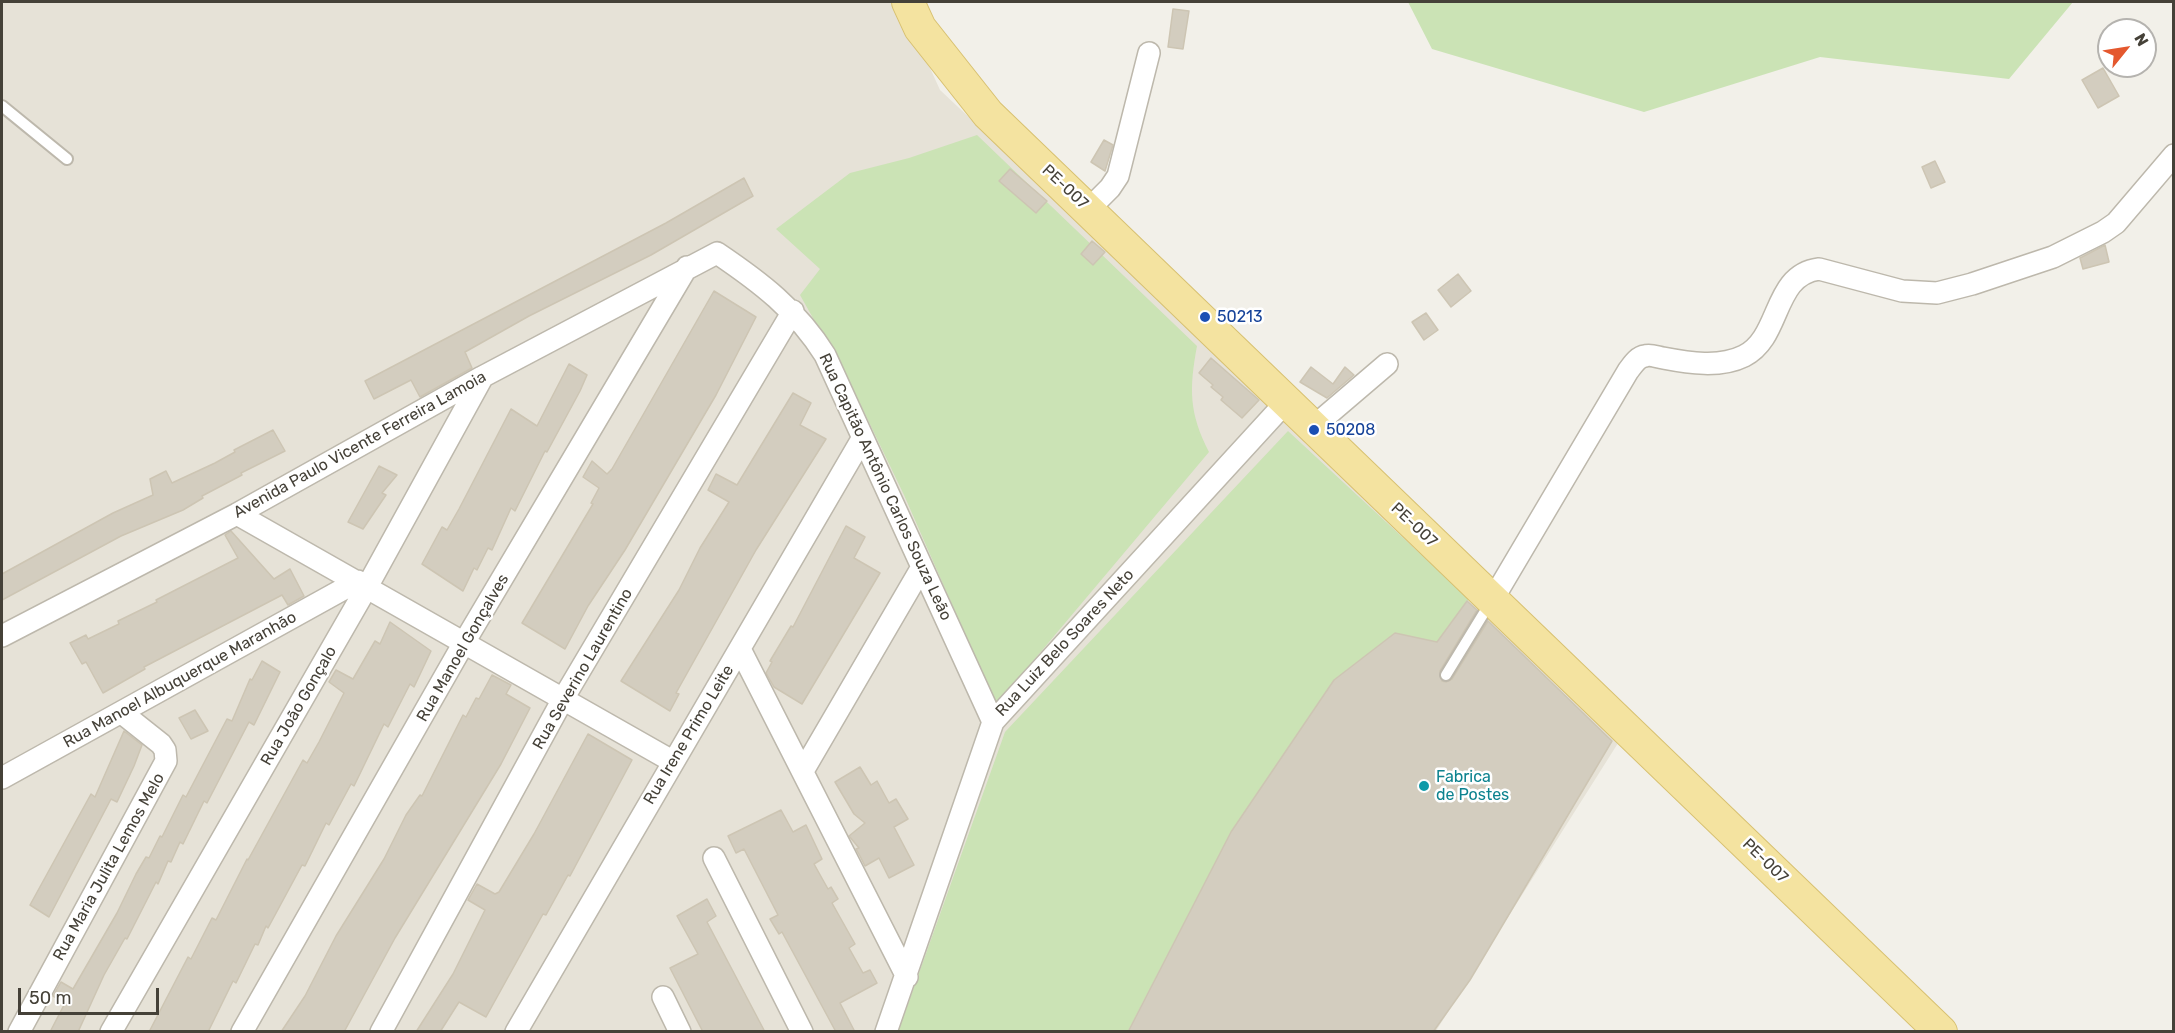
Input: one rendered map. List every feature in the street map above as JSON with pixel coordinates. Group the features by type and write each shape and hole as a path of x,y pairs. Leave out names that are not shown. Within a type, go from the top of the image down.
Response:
{"main road":[{"name":"PE-007","path":"908,2 926,35 988,114 1941,1032"}],"street":[{"path":"1089,209 1110,188 1118,176 1149,53"},
{"path":"1493,599 1628,371 1637,360 1644,356 1654,356 1709,364 1745,355 1768,333 1789,286 1808,270 1819,269 1902,291 1937,292 2053,256 2116,223 2174,155"},
{"name":"Avenida Paulo Vicente Ferreira Lamoia","path":"2,636 237,514 482,377 717,253"},
{"name":"Rua Capitão Antônio Carlos Souza Leão","path":"717,253 759,281 793,311 825,355 993,722"},
{"name":"Rua Manoel Gonçalves","path":"242,1032 465,641 688,267"},
{"name":"Rua Severino Laurentino","path":"381,1032 563,699 793,311"},
{"path":"1312,428 1387,364"},
{"name":"Rua João Gonçalo","path":"111,1032 482,377"},
{"name":"Rua Luiz Belo Soares Neto","path":"886,1032 907,977 993,722 1286,402"},
{"name":"Rua Irene Primo Leite","path":"516,1032 672,761 862,439"},
{"path":"237,514 465,641 672,761"},
{"path":"802,771 922,567"},
{"name":"Rua Manoel Albuquerque Maranhão","path":"2,778 363,584"},
{"path":"740,649 907,977"},
{"name":"Rua Maria Julita Lemos Melo","path":"20,1032 166,761 165,750 161,744 122,713"},
{"path":"714,858 802,1032"},
{"path":"663,997 680,1032"}],"lane":[{"path":"2,105 67,159"},
{"path":"1446,675 1493,599"}],"shaded area":[{"path":"2,2 900,2 940,90 1307,435 1620,740 1436,1031 2,1032"}],"green space":[{"path":"1408,2 2073,2 2009,79 1820,57 1644,112 1432,49"},
{"path":"977,135 1197,346 1192,400 1202,438 1209,452 996,705 904,495 854,391 800,295 820,269 776,229 850,173 909,158"},
{"path":"1288,431 1469,599 1437,642 1395,633 1334,680 1231,832 1128,1031 898,1032 1005,732"}],"building":[{"path":"1173,9 1189,11 1183,49 1168,47"},
{"path":"2097,71 2097,78 2109,78 2119,96 2098,108 2082,80"},
{"path":"1104,140 1113,145 1105,171 1091,162"},
{"path":"1935,161 1945,182 1931,188 1922,167"},
{"path":"1010,169 1047,201 1036,213 999,181"},
{"path":"744,178 753,196 651,255 529,316 465,352 472,368 420,397 411,380 374,399 365,381 666,223"},
{"path":"1092,241 1105,252 1093,265 1081,254"},
{"path":"2105,245 2109,262 2083,269 2080,258"},
{"path":"1458,274 1471,291 1451,307 1438,290"},
{"path":"714,291 756,317 716,395 625,550 588,606 565,649 522,623 593,504 591,503 599,488 583,477 592,461 607,474 612,469"},
{"path":"1426,313 1438,330 1424,340 1412,322"},
{"path":"1211,358 1259,400 1242,418 1221,400 1223,397 1199,373"},
{"path":"569,364 587,375 580,391 547,452 545,451 515,511 511,508 492,550 488,548 477,570 474,568 463,591 422,564 442,527 447,530 511,409 537,426"},
{"path":"1311,367 1333,384 1345,367 1354,375 1327,398 1300,382"},
{"path":"793,393 811,403 800,425 826,439 756,550 676,693 679,694 670,711 621,681 679,590 700,548 729,502 708,490 716,474 737,485"},
{"path":"273,430 285,451 241,473 242,475 202,496 203,498 183,510 121,536 2,600 2,574 113,513 153,495 150,479 166,471 172,483 215,463 235,452 234,450"},
{"path":"379,466 397,475 382,493 386,495 363,529 348,522"},
{"path":"846,526 865,537 854,558 880,573 802,704 774,687 766,673 772,662 770,661 791,626 793,627"},
{"path":"231,531 274,579 290,569 304,596 288,605 282,595 144,667 145,669 103,693 86,662 82,664 70,643 86,635 88,639 119,624 118,621 238,558 225,535"},
{"name":"Fabrica de Postes","path":"1467,601 1477,610 1440,671 1442,681 1452,679 1488,621 1612,741 1470,980 1433,1032 1128,1032 1231,832 1334,680 1395,633 1437,642"},
{"path":"390,622 431,651 414,687 410,684 388,727 384,724 354,786 351,784 329,825 326,823 305,866 302,865 268,928 266,926 258,945 255,944 236,983 233,981 208,1032 149,1032 188,957 191,959 212,918 216,920 247,859 303,760 307,763 319,742 344,693 329,682 336,670 353,679 375,641 380,644"},
{"path":"262,661 280,672 254,725 249,722 207,803 204,801 183,844 180,842 171,862 168,861 158,884 156,882 127,939 125,938 104,975 78,1032 50,1032 65,1003 53,996 61,982 73,989 146,857 149,858 160,836 162,837 183,795 186,797 227,719 232,721 250,679 252,680"},
{"path":"492,675 511,685 506,694 530,708 501,764 395,938 344,1032 281,1032 305,996 336,936 384,859 406,815 420,795 422,796 463,715 466,717"},
{"path":"195,710 208,731 191,739 179,718"},
{"path":"124,731 142,745 134,766 117,802 111,799 49,917 30,905 91,794 95,797"},
{"path":"588,734 632,760 570,876 568,875 546,915 543,914 486,1017 459,1002 440,1032 416,1032 453,974 485,910 468,900 477,884 495,894 499,892 534,834"},
{"path":"860,767 871,785 877,781 889,803 896,799 908,819 894,827 914,865 889,878 879,858 865,866 856,849 859,848 849,836 865,823 854,814 835,782"},
{"path":"781,810 793,832 806,825 822,859 814,864 828,889 831,887 838,899 832,903 855,944 849,948 863,973 870,970 877,983 840,1003 855,1032 836,1032 782,932 779,934 770,919 778,915 744,849 736,853 728,836"},
{"path":"707,899 716,916 707,922 765,1032 703,1032 670,968 698,954 677,916"}],"place":[{"name":"50213","path":"1205,317"},
{"name":"50208","path":"1314,430"},
{"name":"Fabrica de Postes","path":"1424,786"}]}
